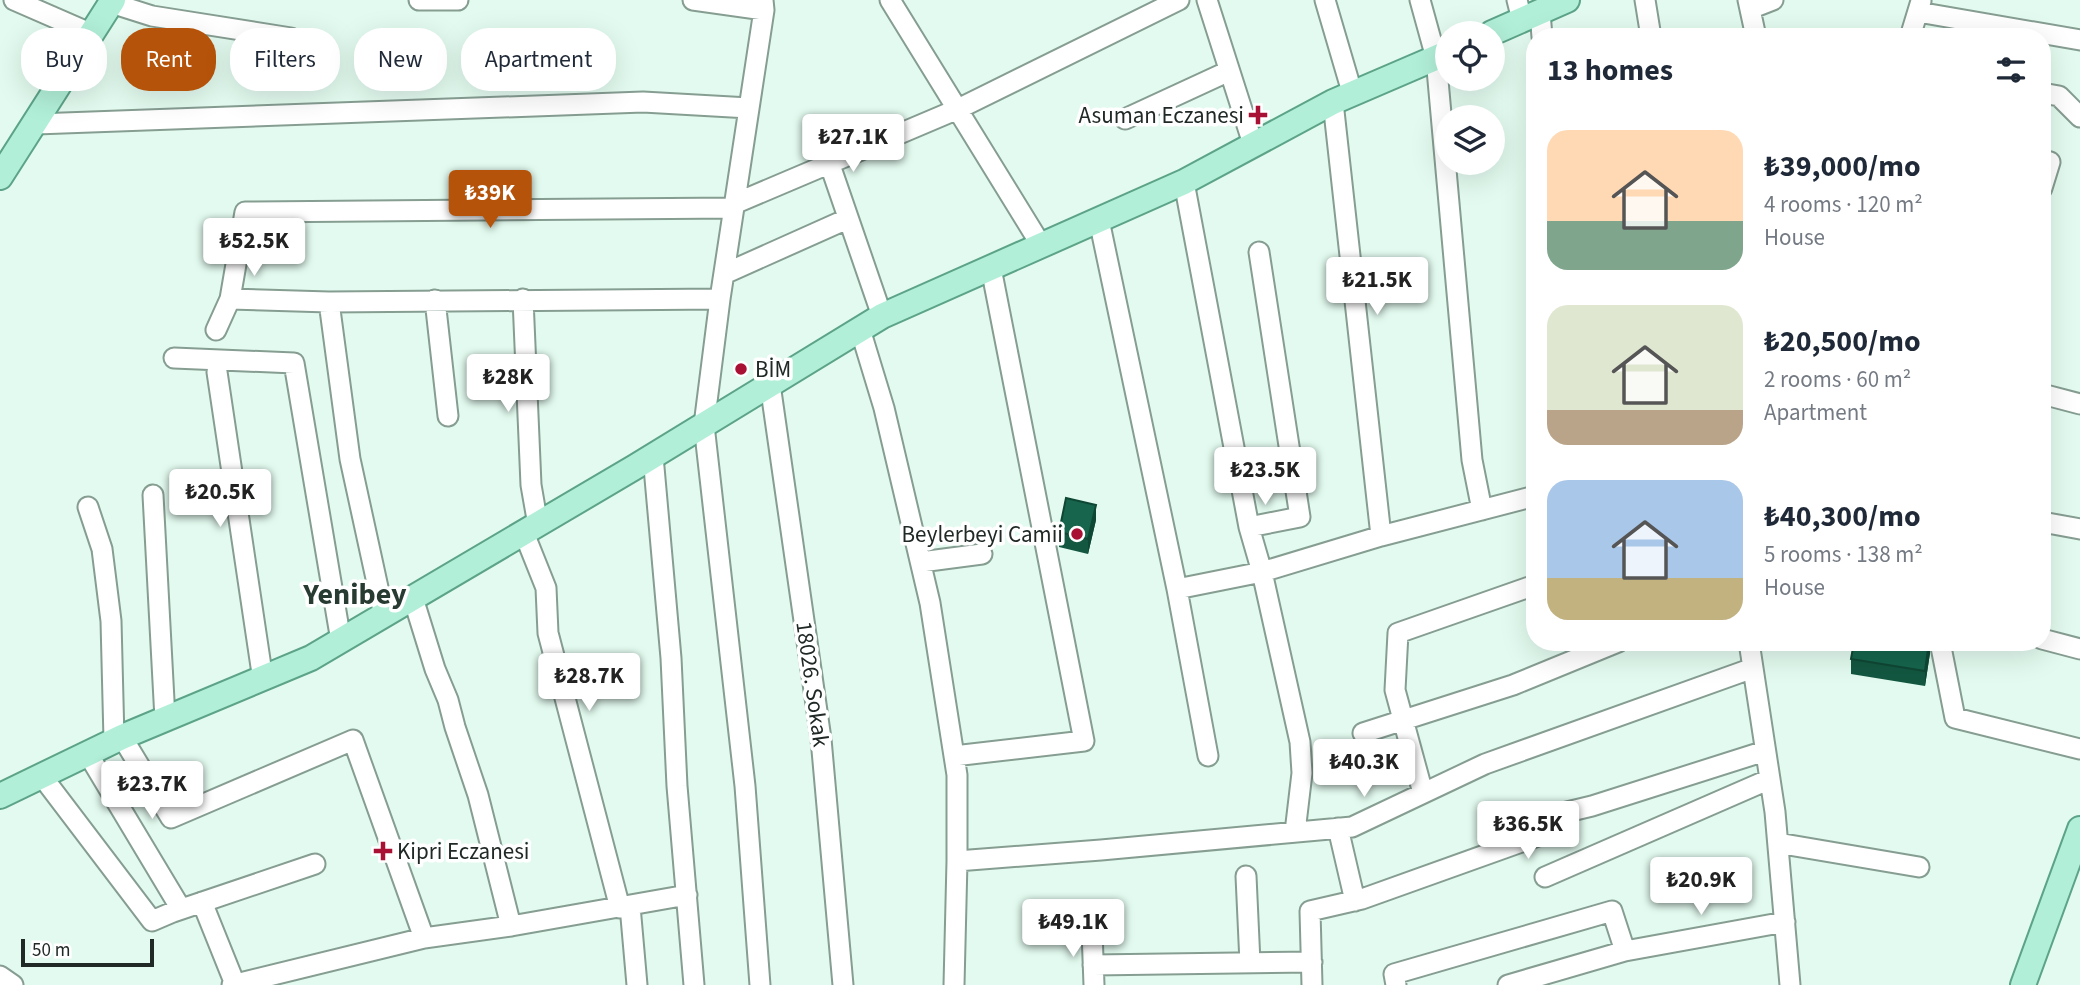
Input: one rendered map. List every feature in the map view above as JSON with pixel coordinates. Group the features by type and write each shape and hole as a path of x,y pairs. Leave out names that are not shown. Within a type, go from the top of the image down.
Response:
{"main road":[{"path":"1505,25 1526,11 1567,0"},
{"path":"96,28 112,1"},
{"path":"0,796 118,738 311,658 653,456 882,316 1184,182 1343,97 1435,58"},
{"path":"0,177 57,91"},
{"path":"2023,985 2079,837"}],"street":[{"path":"14,0 78,28"},
{"path":"419,0 458,0"},
{"path":"693,0 763,5 704,425 746,786 760,985"},
{"path":"890,0 1041,245"},
{"path":"216,330 230,299 246,212 734,206 829,162 958,109 1179,0"},
{"path":"1208,0 1253,144"},
{"path":"1325,0 1343,97 1381,536"},
{"path":"1420,0 1435,38"},
{"path":"1645,0 1650,28"},
{"path":"1754,28 1749,4 1773,0"},
{"path":"112,1 152,16 230,28"},
{"path":"1913,28 1920,6 2024,28"},
{"path":"1526,11 1536,28"},
{"path":"2051,34 2080,40"},
{"path":"1125,119 1229,71"},
{"path":"1445,91 1472,460 1482,510"},
{"path":"2051,95 2059,96 2080,117"},
{"path":"36,124 643,102 749,108"},
{"path":"829,162 882,316"},
{"path":"1184,182 1249,527 1262,572 1300,742 1302,773 1294,832"},
{"path":"724,274 847,219"},
{"path":"1099,220 1177,589 1208,756"},
{"path":"1249,527 1300,517 1259,252"},
{"path":"954,756 1084,741 991,268"},
{"path":"230,299 328,302 720,299"},
{"path":"523,299 531,529 547,588 548,633 625,907 637,985"},
{"path":"435,300 447,416"},
{"path":"328,302 349,458 384,615"},
{"path":"860,329 884,408 930,603 957,775 954,985"},
{"path":"174,358 295,363 341,641"},
{"path":"217,372 263,680"},
{"name":"18026. Sokak","path":"769,384 821,739 843,985"},
{"path":"2051,396 2080,404"},
{"path":"653,456 671,658 677,786 694,985"},
{"path":"153,495 164,719"},
{"path":"1177,589 1262,572 1381,536 1526,498"},
{"path":"88,507 102,549 111,621 118,738 171,818 354,740 424,937"},
{"path":"2051,523 2080,528"},
{"path":"920,562 982,554"},
{"path":"1423,793 1395,690 1398,633 1526,588"},
{"path":"413,598 478,795 511,926"},
{"path":"2051,641 2080,649"},
{"path":"1363,733 1514,685 1596,651"},
{"path":"1750,651 1778,844 1790,985"},
{"path":"1942,651 1955,718 2080,748"},
{"path":"957,860 1352,827 1485,764 1753,668"},
{"path":"1312,985 1310,911 1354,901 1538,836 1542,818 1592,806 1765,751"},
{"path":"88,754 181,909"},
{"path":"41,775 152,921 315,864"},
{"path":"1545,877 1770,779"},
{"path":"1338,828 1354,901"},
{"path":"1778,844 1919,867"},
{"path":"1246,876 1250,963"},
{"path":"202,902 238,984 424,937 511,926 687,895"},
{"path":"1396,985 1394,974 1612,911 1625,951"},
{"path":"1508,985 1625,951 1785,922"},
{"path":"1092,931 1094,975 1250,963 1311,962"},
{"path":"0,976 13,985"}],"building":[{"path":"1066,498 1096,505 1088,539 1059,532"},
{"path":"1852,651 1928,651 1925,671 1851,659"}],"place":[{"name":"Asuman Eczanesi","path":"1258,115"},
{"name":"BİM","path":"741,369"},
{"name":"Beylerbeyi Camii","path":"1077,534"},
{"name":"Kipri Eczanesi","path":"383,851"}],"district":[{"name":"Yenibey","path":"355,594"}]}
